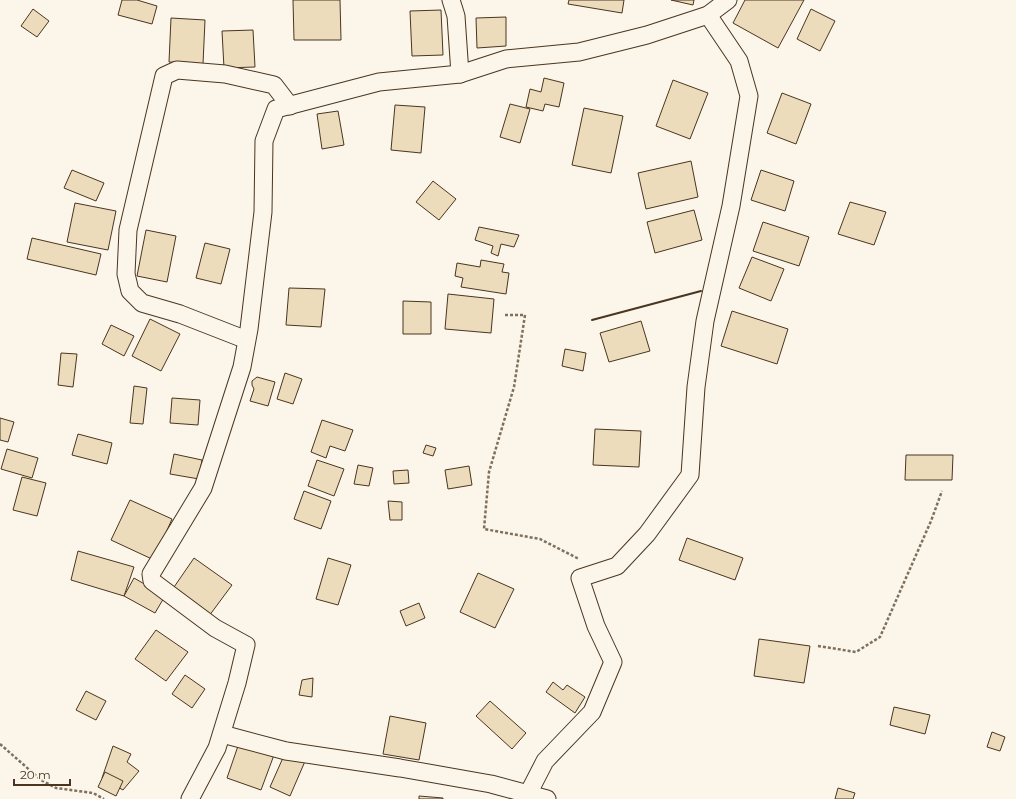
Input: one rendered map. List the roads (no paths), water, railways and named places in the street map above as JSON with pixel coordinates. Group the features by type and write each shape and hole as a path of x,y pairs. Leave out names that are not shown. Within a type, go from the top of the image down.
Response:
{"street":[{"path":"451,0 456,16 460,74"},
{"path":"190,799 217,748 237,683 246,645 215,628 152,581 151,574 203,488 242,367 263,212 264,141 276,110 379,82 460,74 506,59 579,52 647,35 708,15 728,0"},
{"path":"528,794 545,761 592,712 612,662 596,626 580,578 617,566 647,534 690,475 696,387 705,321 731,206 749,96 739,61 708,15"},
{"path":"239,338 180,314 142,303 130,290 126,274 128,230 164,76 177,70 225,74 274,85 290,106"},
{"path":"222,734 286,750 491,784 547,799"}]}
